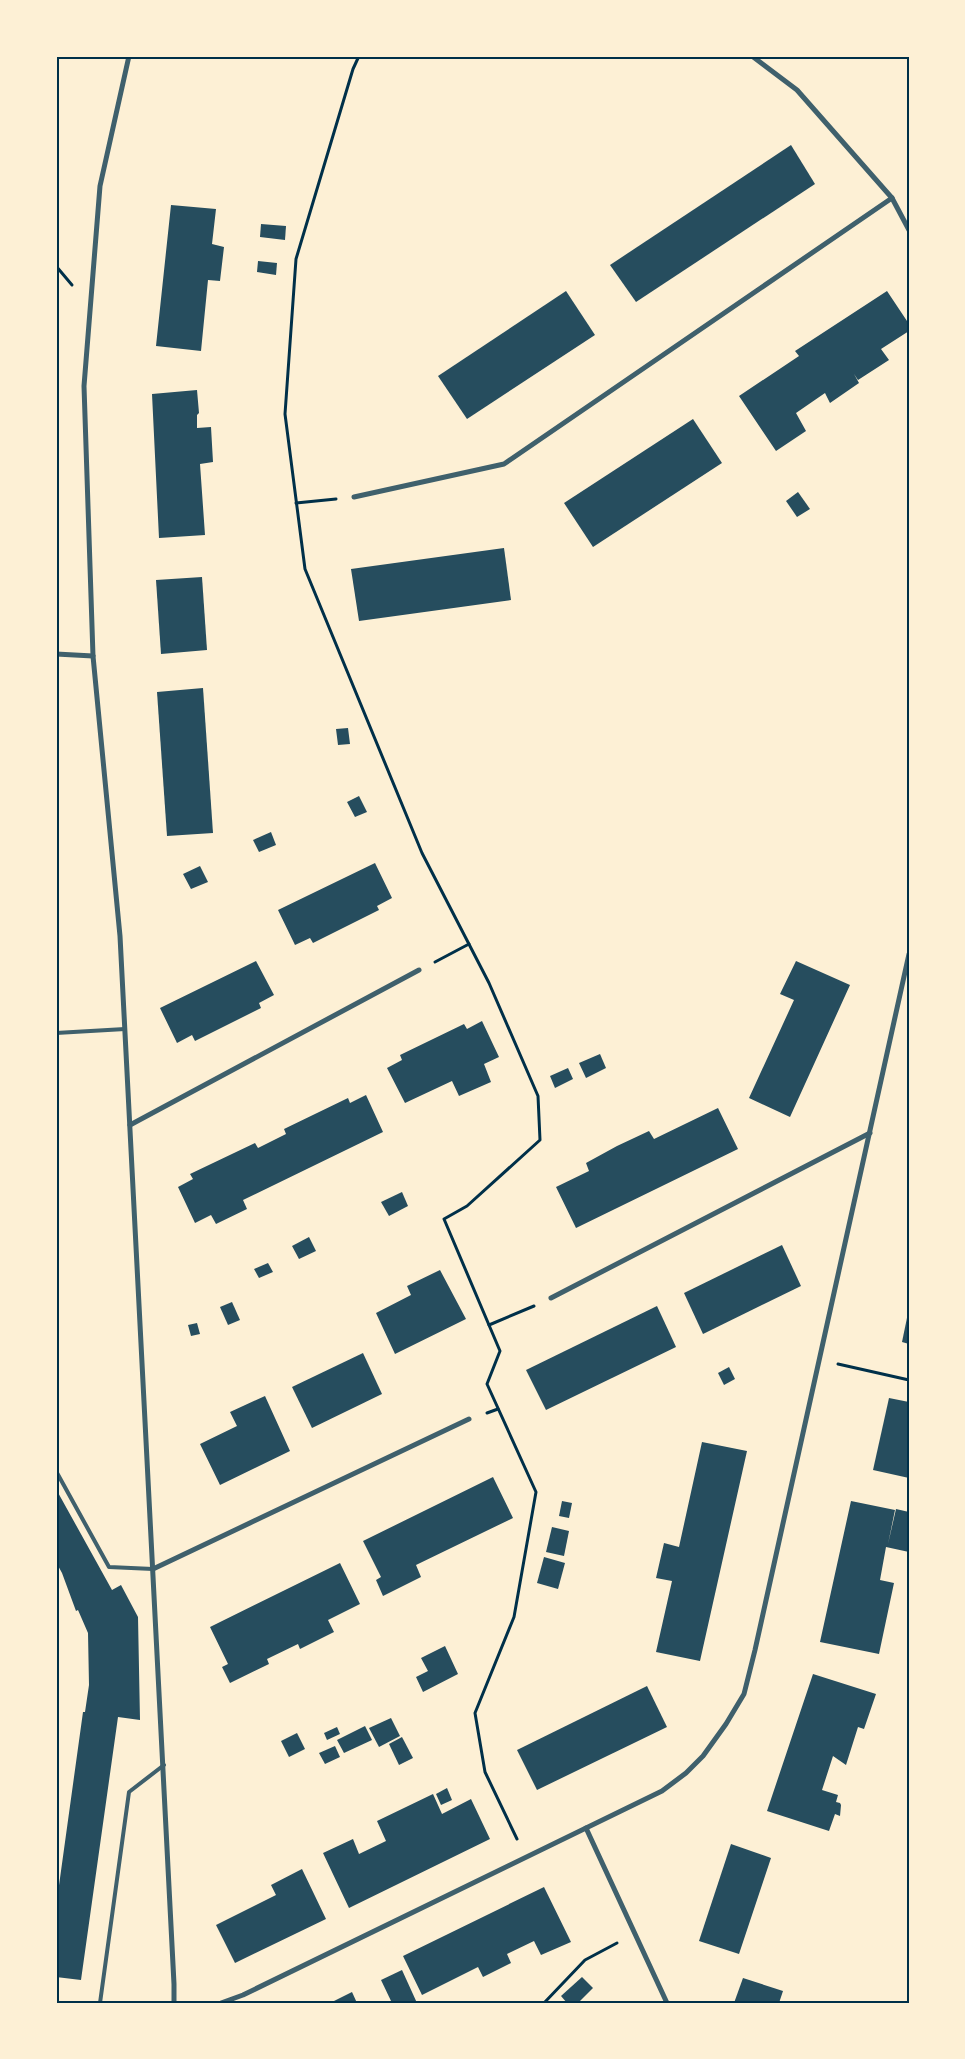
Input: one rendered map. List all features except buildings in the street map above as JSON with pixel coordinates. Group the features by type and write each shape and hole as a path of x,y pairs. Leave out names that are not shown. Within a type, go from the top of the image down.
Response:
{"street":[{"path":"129,56 100,186 84,386 93,656 120,936 164,1764 174,2003"},
{"path":"752,56 797,90 892,198 909,230"},
{"path":"354,497 504,464 892,198"},
{"path":"56,654 93,656"},
{"path":"220,2003 243,1996 662,1791 686,1774 703,1756 744,1694 756,1650 800,1455 818,1360 909,954"},
{"path":"130,1124 419,970"},
{"path":"551,1298 870,1133"},
{"path":"153,1569 468,1419"},
{"path":"586,1828 668,2003"}],"lane":[{"path":"56,1033 125,1028"},
{"path":"56,1471 109,1567 153,1569"},
{"path":"100,2003 129,1792 164,1764"}],"path":[{"path":"296,503 354,497"},
{"path":"419,970 469,944"},
{"path":"489,1326 551,1298"},
{"path":"818,1360 909,1380"},
{"path":"544,2003 584,1960 636,1933"}]}
